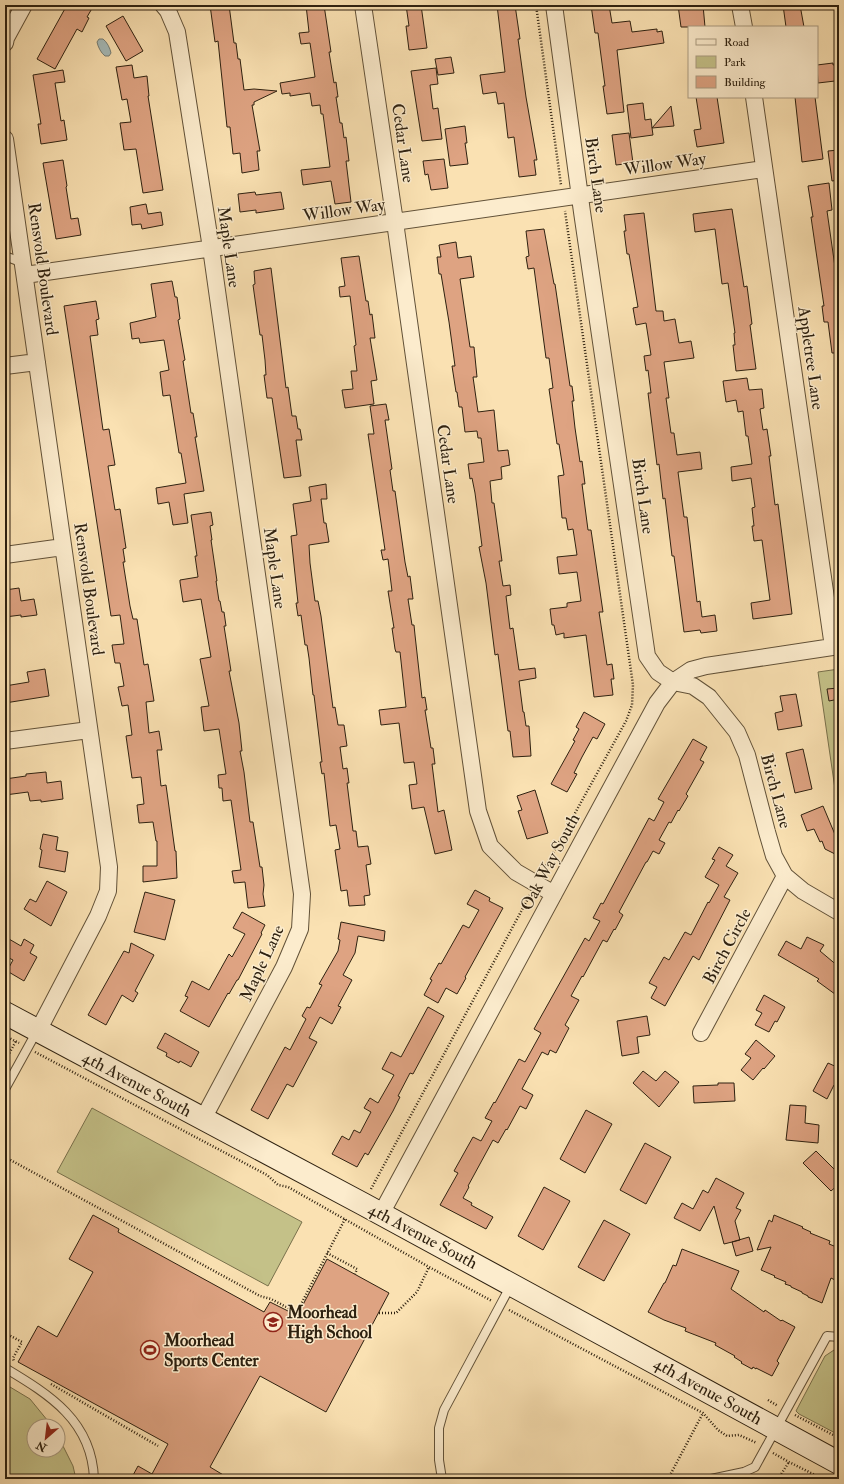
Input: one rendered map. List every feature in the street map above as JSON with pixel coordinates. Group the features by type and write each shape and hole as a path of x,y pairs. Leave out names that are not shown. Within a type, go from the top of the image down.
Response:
{"street":[{"path":"5,43 6,38 24,5"},
{"name":"Maple Lane","path":"163,5 168,11 177,32 210,248 302,894 300,929 284,967 203,1119"},
{"name":"Cedar Lane","path":"363,5 396,222 478,811 490,846 516,872 554,894"},
{"name":"Birch Lane","path":"554,5 579,195 647,656 658,672 674,682 693,686 709,697 737,732 748,754 774,856 785,876 803,891 839,912"},
{"path":"740,5 744,26"},
{"name":"Appletree Lane","path":"754,98 836,647"},
{"name":"Rensvold Boulevard","path":"5,139 109,867 108,891 98,916 33,1039"},
{"name":"Willow Way","path":"24,269 210,248 764,169"},
{"path":"5,366 37,362"},
{"path":"5,554 63,547"},
{"name":"Oak Way South","path":"381,1214 657,703 674,682 691,670 706,666 836,647"},
{"path":"5,741 89,730"},
{"name":"Birch Circle","path":"702,1033 785,876"},
{"name":"4th Avenue South","path":"5,1013 33,1039 203,1119 511,1284 781,1419 839,1463"}],"lane":[{"path":"5,256 24,269"},
{"path":"5,1090 33,1039"},
{"path":"442,1479 438,1460 439,1428 444,1410 511,1284"},
{"path":"711,1479 744,1472 756,1467 827,1336 839,1336"},
{"path":"5,1368 32,1384 57,1404 79,1429 88,1444 92,1458 94,1479"}],"path":[{"path":"368,1194 626,721 632,705 633,685 536,5"},
{"path":"5,1036 16,1041 33,1039 267,1175 278,1185 288,1187 430,1267 703,1413 668,1479"},
{"path":"5,1061 16,1041"},
{"path":"5,1157 260,1296 271,1299 296,1312"},
{"path":"295,1316 345,1219"},
{"path":"327,1253 357,1269 355,1274"},
{"path":"379,1313 396,1313 417,1292 430,1267"},
{"path":"5,1333 22,1342 13,1358 15,1364"},
{"path":"45,1380 158,1446"},
{"path":"768,1400 781,1419 839,1438"},
{"path":"778,1479 789,1462"}],"green space":[{"path":"839,669 839,791 835,789 818,672"},
{"path":"92,1108 302,1222 268,1286 57,1172"},
{"path":"834,1350 839,1350 839,1435 796,1411 825,1356"},
{"path":"5,1384 30,1399 45,1418 26,1418 26,1458 66,1458 66,1452 73,1466 76,1479 5,1479"}],"shaded area":[{"path":"99,39 103,39 108,45 111,53 109,56 105,56 100,50 97,42"}],"building":[{"path":"67,5 94,5 87,17 89,18 82,32 77,29 55,69 37,59"},
{"path":"210,5 229,5 234,43 236,43 238,59 240,59 244,90 254,89 277,91 254,102 254,105 252,105 260,151 257,151 259,170 242,173 240,153 233,154 230,127 227,127 218,41 215,42"},
{"path":"306,5 324,5 331,52 329,52 334,83 336,82 338,97 336,97 340,123 342,123 344,138 346,137 349,161 346,161 351,202 335,204 331,181 303,185 301,170 330,167 323,114 321,114 320,105 312,106 310,93 290,96 290,93 282,94 280,83 315,77 310,43 301,44 299,33 309,32"},
{"path":"406,5 421,5 427,48 409,50 406,26 409,26"},
{"path":"497,5 515,5 526,97 537,160 534,160 536,175 519,177 514,137 508,138 504,103 498,104 496,92 483,94 480,75 505,72"},
{"path":"591,5 609,5 612,23 630,21 632,32 657,29 657,32 662,31 664,43 617,50 624,112 607,114 598,33 595,33"},
{"path":"678,5 703,5 705,26 681,27"},
{"path":"783,5 800,5 804,26 786,26"},
{"path":"123,16 143,51 126,61 106,26"},
{"path":"451,57 454,73 438,75 435,59"},
{"path":"833,63 833,65 839,64 839,78 835,78 835,81 818,83 818,65"},
{"path":"132,65 134,78 147,76 148,96 163,190 143,193 136,149 124,150 120,123 131,122 127,99 122,100 116,67"},
{"path":"436,68 438,84 430,85 433,109 438,108 442,139 422,141 411,71"},
{"path":"63,70 65,82 55,83 61,121 64,120 67,140 41,144 38,124 41,124 33,75"},
{"path":"696,98 717,98 724,143 697,147 694,130 701,129"},
{"path":"795,98 815,98 823,159 802,162"},
{"path":"643,103 645,120 651,119 653,135 631,138 627,105"},
{"path":"671,106 674,126 652,128"},
{"path":"465,126 467,143 465,143 468,164 450,166 445,129"},
{"path":"629,133 633,163 616,165 612,135"},
{"path":"839,150 839,180 832,181 828,151"},
{"path":"444,159 448,188 431,190 428,174 425,175 423,161"},
{"path":"63,160 71,219 78,218 81,235 56,239 43,163"},
{"path":"829,183 832,210 827,211 836,274 839,273 839,353 832,353 828,322 824,322 822,306 824,306 808,186"},
{"path":"255,192 256,195 281,192 284,209 256,213 256,210 240,212 238,194"},
{"path":"146,204 148,214 161,212 163,225 142,229 141,224 132,225 130,207"},
{"path":"732,209 744,287 747,286 752,324 750,325 756,369 736,371 733,345 735,345 735,333 728,283 722,284 715,229 695,232 693,214"},
{"path":"644,213 656,311 663,311 664,321 675,319 679,343 691,341 694,358 664,362 669,398 666,398 671,433 674,433 677,455 700,452 702,469 678,472 684,517 687,517 697,602 700,601 702,617 715,615 717,631 701,633 700,630 684,632 674,556 672,556 665,498 663,499 659,464 657,465 648,393 651,393 648,370 646,371 644,356 651,355 646,323 636,325 633,308 638,307 629,254 627,254 624,231 626,231 624,215"},
{"path":"544,229 555,284 570,386 572,386 575,428 585,484 582,484 588,530 591,530 603,612 599,612 607,665 612,664 614,679 611,679 613,695 594,697 586,635 564,638 564,633 556,635 554,625 552,625 550,609 567,607 567,603 581,601 577,572 559,574 557,557 577,555 573,529 568,530 566,518 562,518 558,476 564,475 559,444 557,444 549,389 553,388 549,358 546,358 534,268 528,269 526,257 529,256 526,231"},
{"path":"456,242 458,258 471,256 474,277 460,279 470,347 474,347 477,377 473,377 478,412 494,410 498,451 508,450 510,465 501,467 502,479 490,481 492,503 494,503 502,561 499,561 503,586 510,585 511,595 506,596 510,629 513,628 519,670 535,668 536,678 519,681 526,726 529,726 531,756 513,757 510,731 508,731 498,654 495,655 486,583 479,547 482,546 475,493 472,478 470,479 468,464 484,462 481,438 478,438 477,431 465,432 462,407 459,407 452,366 455,366 449,322 437,257 441,257 439,245"},
{"path":"359,256 366,301 368,301 370,315 372,314 375,338 370,338 377,380 371,381 374,404 345,408 342,390 353,389 351,371 357,371 354,346 356,345 350,296 340,297 339,287 345,286 341,258"},
{"path":"271,268 286,388 288,387 292,416 296,416 298,429 300,429 302,440 296,440 301,476 284,478 272,398 267,398 262,335 260,335 253,285 255,284 254,271"},
{"path":"172,281 175,297 177,297 180,319 178,320 185,360 183,361 191,413 193,413 197,437 195,437 204,491 184,494 188,523 173,525 169,502 158,504 156,488 186,483 181,453 179,453 170,395 163,396 160,372 169,370 164,340 140,343 139,338 132,339 130,323 156,317 151,284"},
{"path":"96,301 99,319 96,320 98,335 90,336 103,430 109,429 115,465 108,466 115,510 120,509 126,548 123,549 125,562 123,562 130,606 133,619 137,619 144,665 148,664 154,701 146,702 149,733 159,731 162,750 157,750 161,786 166,785 176,851 177,878 143,882 143,866 157,866 157,841 153,822 139,823 137,805 144,804 141,777 132,778 126,736 132,735 128,705 122,706 118,687 124,686 120,663 115,663 112,645 124,644 120,615 111,616 64,306"},
{"path":"747,378 749,390 762,389 764,408 760,409 763,430 767,429 775,505 778,504 792,614 753,619 751,603 770,600 762,540 754,541 752,508 755,507 751,478 732,481 731,467 752,464 748,436 746,436 743,411 738,412 736,400 726,402 723,381"},
{"path":"386,404 389,420 385,420 392,469 390,470 393,491 395,491 405,562 408,577 410,576 413,599 408,599 412,625 414,625 422,698 425,697 427,710 425,710 431,748 433,748 435,764 432,764 438,812 444,810 452,850 435,854 424,807 412,809 409,785 417,784 414,762 404,763 399,723 381,725 379,710 406,707 400,652 396,652 395,649 392,628 394,628 388,591 392,591 388,559 383,560 381,550 385,550 368,434 374,434 370,406"},
{"path":"326,484 327,499 321,499 324,523 326,523 329,542 309,545 310,563 315,601 318,601 321,616 333,708 335,707 338,725 344,725 347,746 340,747 343,769 347,768 349,783 347,783 353,831 356,831 358,847 368,846 371,864 366,865 370,895 364,896 365,905 349,906 347,890 341,891 335,850 340,849 336,825 330,826 324,773 322,774 320,762 322,762 309,658 307,645 305,645 301,615 298,616 296,603 298,603 291,536 297,535 293,504 311,501 309,487"},
{"path":"211,512 213,525 210,526 211,540 216,581 219,601 222,612 224,612 226,626 224,626 231,671 229,671 239,723 242,751 240,751 250,822 253,822 264,885 263,894 265,906 248,908 245,882 234,883 232,871 241,870 231,800 223,801 222,788 219,788 218,775 226,774 219,729 204,731 201,707 209,706 200,659 211,657 201,599 183,602 180,582 180,580 198,577 195,556 197,556 191,515"},
{"path":"19,588 21,601 34,599 37,615 5,617 5,590"},
{"path":"45,669 49,696 5,703 5,686 29,682 27,672"},
{"path":"839,688 839,699 829,701 827,689"},
{"path":"796,694 802,726 778,730 775,713 783,711 780,696"},
{"path":"584,712 605,724 597,739 593,737 574,773 577,774 567,792 551,784 575,741 573,740 579,729 576,727"},
{"path":"693,739 707,747 700,760 704,762 686,794 688,796 671,823 669,822 659,840 665,843 659,854 653,851 646,862 619,912 623,915 615,930 614,929 607,942 603,940 571,996 579,1000 565,1025 569,1028 556,1053 550,1050 548,1055 542,1052 522,1089 533,1095 526,1109 520,1106 498,1143 493,1140 468,1186 469,1187 463,1198 472,1203 471,1205 493,1217 486,1229 440,1205 458,1173 454,1171 473,1137 481,1141 492,1121 485,1118 519,1059 525,1062 541,1033 534,1029 585,938 589,941 600,921 593,918 601,903 603,904 649,818 654,821 664,802 658,799"},
{"path":"803,749 812,789 795,793 786,753"},
{"path":"46,772 47,783 61,781 63,799 41,802 41,800 30,801 28,792 5,795 5,779 26,776 26,774"},
{"path":"535,790 548,833 527,839 518,811 522,810 517,796"},
{"path":"823,806 839,844 839,856 825,849 822,841 820,842 814,829 807,831 801,815"},
{"path":"43,834 58,837 56,850 68,852 65,872 39,867"},
{"path":"719,847 733,855 726,866 738,873 724,897 730,900 699,960 693,956 665,1006 651,998 657,987 649,983 664,957 669,960 685,932 691,935 708,902 709,903 719,885 705,877 715,860 712,859"},
{"path":"47,881 67,892 51,926 24,909 30,899 36,902"},
{"path":"475,890 490,898 489,901 503,908 457,994 446,988 438,1003 424,995 432,980 430,979 439,963 441,964 463,925 469,928 479,910 467,904"},
{"path":"145,892 175,900 165,940 134,932"},
{"path":"242,912 265,925 261,933 262,934 238,980 229,994 228,993 209,1027 180,1011 188,997 185,996 192,981 209,990 229,954 232,957 245,934 233,928"},
{"path":"341,922 385,931 384,941 358,936 355,953 343,975 352,980 338,1006 341,1007 332,1024 320,1017 309,1038 317,1042 293,1087 287,1084 268,1119 251,1110 285,1047 290,1050 306,1019 302,1016 307,1007 310,1008 322,985 319,984 338,951 340,940 338,939"},
{"path":"807,937 824,945 820,951 839,967 839,997 817,981 819,979 778,955 786,941 801,949"},
{"path":"9,939 21,946 24,939 34,945 30,953 37,957 24,981 7,971 13,960 5,956 5,946"},
{"path":"131,943 154,955 135,991 138,993 133,1002 122,995 106,1025 88,1015 124,951 129,953"},
{"path":"764,995 785,1007 777,1022 775,1021 769,1032 755,1025 762,1013 756,1010"},
{"path":"428,1007 444,1016 413,1074 410,1073 398,1096 400,1097 393,1111 368,1155 365,1153 357,1167 332,1154 342,1136 349,1140 354,1130 360,1133 371,1112 364,1108 370,1098 378,1103 394,1075 382,1069 391,1052 401,1057"},
{"path":"647,1016 650,1035 637,1037 639,1053 622,1056 617,1021"},
{"path":"165,1033 199,1052 191,1067 166,1056 167,1053 157,1048"},
{"path":"756,1040 775,1056 753,1080 741,1070 751,1058 745,1054"},
{"path":"828,1063 839,1068 839,1088 834,1085 827,1099 813,1091"},
{"path":"643,1071 656,1081 665,1071 679,1082 659,1107 633,1083"},
{"path":"718,1083 734,1083 735,1101 694,1103 693,1086 718,1085"},
{"path":"790,1105 806,1106 805,1123 819,1125 818,1143 786,1140"},
{"path":"586,1110 612,1124 585,1173 560,1159"},
{"path":"645,1143 671,1157 646,1204 620,1190"},
{"path":"816,1151 839,1174 839,1184 831,1191 803,1163"},
{"path":"716,1178 744,1193 736,1208 741,1210 735,1221 740,1240 724,1244 714,1206 700,1231 674,1218 682,1203 693,1209 703,1190 708,1193"},
{"path":"544,1187 570,1201 543,1250 518,1236"},
{"name":"Moorhead Sports Center","path":"93,1215 119,1229 118,1232 264,1312 270,1302 294,1314 296,1318 327,1259 389,1293 326,1412 260,1376 210,1467 230,1479 131,1479 138,1466 152,1474 168,1444 18,1362 38,1326 57,1337 93,1272 69,1259"},
{"path":"774,1215 803,1227 802,1228 811,1232 810,1233 830,1241 829,1244 839,1248 839,1269 835,1280 831,1278 822,1303 785,1284 786,1282 774,1277 775,1276 761,1270 771,1247 757,1250 769,1220 772,1222"},
{"path":"604,1220 630,1234 604,1281 578,1267"},
{"path":"749,1237 753,1251 736,1256 732,1242"},
{"path":"682,1249 739,1271 731,1289 764,1312 765,1310 781,1321 782,1320 795,1327 777,1361 779,1363 772,1376 756,1368 753,1367 752,1369 741,1363 742,1362 734,1357 735,1356 715,1345 716,1343 685,1331 686,1328 648,1312 665,1283 673,1265 676,1266"}],"place":[{"name":"Moorhead High School","path":"273,1322"},
{"name":"Moorhead Sports Center","path":"150,1350"}]}
